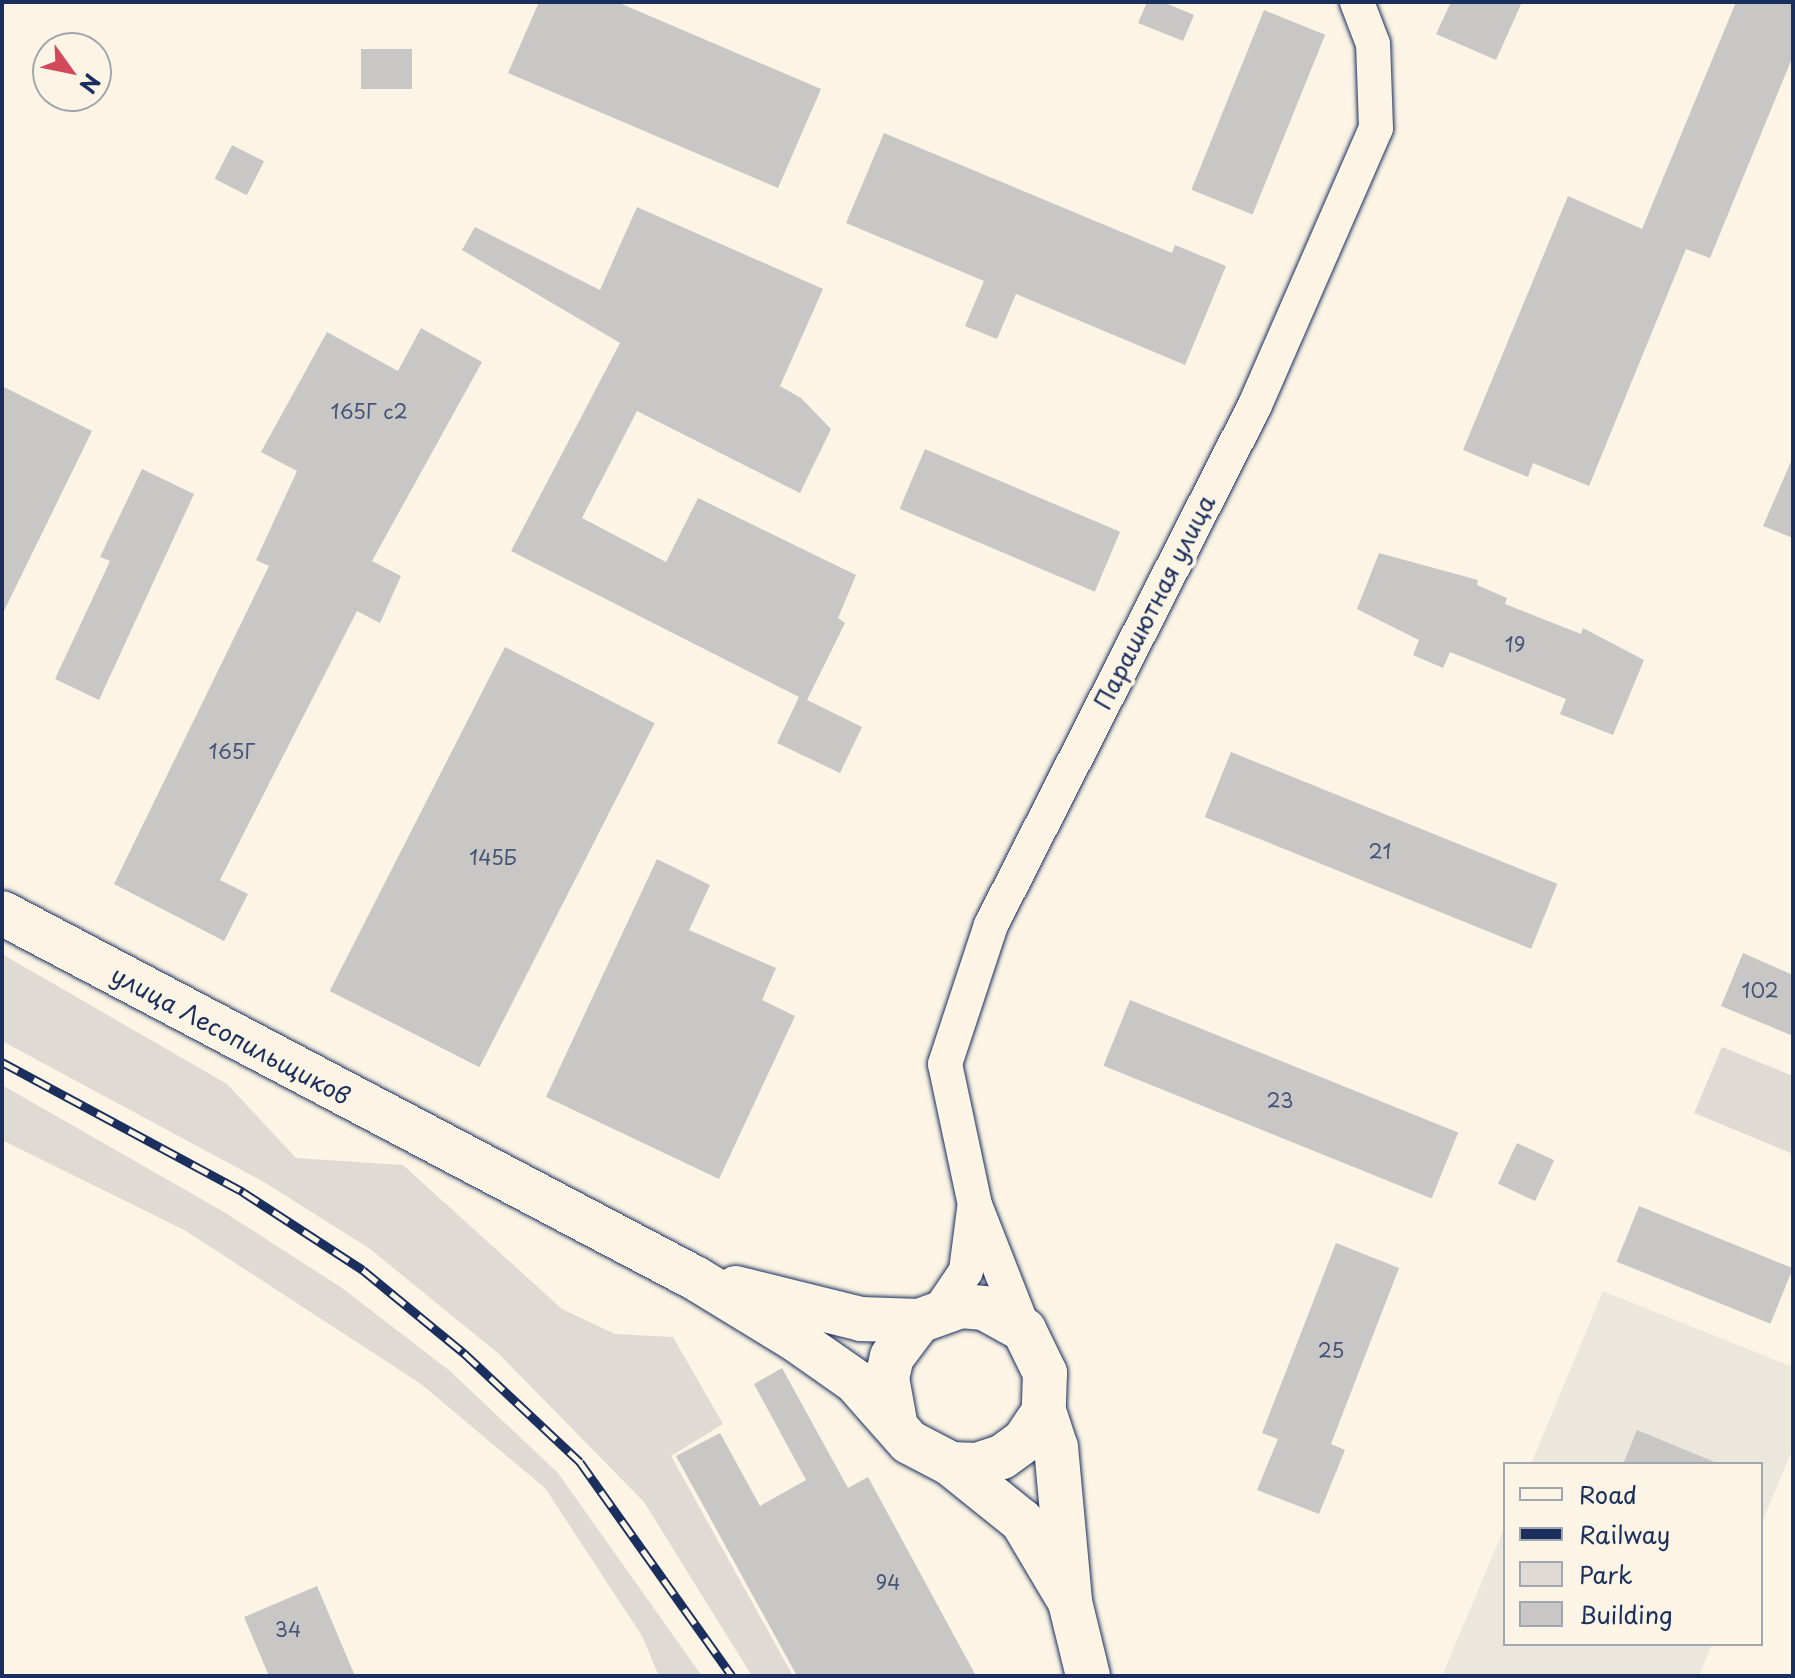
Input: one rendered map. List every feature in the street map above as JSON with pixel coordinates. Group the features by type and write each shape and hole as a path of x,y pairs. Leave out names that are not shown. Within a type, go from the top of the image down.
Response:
{"main road":[{"name":"улица Лесопильщиков","path":"2,913 460,1158 695,1278"},
{"path":"695,1278 861,1319 929,1316 984,1308 1024,1330 1045,1373 1044,1411 1056,1447 1070,1602 1088,1676"},
{"path":"695,1278 855,1381 895,1422 909,1442 951,1464 1022,1521 1070,1602"},
{"path":"895,1422 887,1378 892,1357 929,1316"},
{"path":"951,1464 977,1465 1002,1457 1024,1441 1044,1411"}],"street":[{"name":"Парашютная улица","path":"975,1205 945,1064 991,925 1255,405 1376,128 1373,44 1357,2"},
{"path":"929,1316 966,1271 975,1205"},
{"path":"975,1205 1024,1330"}],"shaded area":[{"path":"1603,1291 1793,1367 1793,1448 1763,1520 1763,1462 1532,1462"},
{"path":"1503,1531 1503,1646 1711,1646 1699,1676 1442,1676"}],"green space":[{"path":"2,954 227,1084 296,1158 403,1165 562,1309 615,1334 673,1337 723,1424 671,1456 793,1676 752,1676 644,1502 499,1354 370,1249 264,1182 2,1041"},
{"path":"1722,1047 1793,1076 1793,1154 1694,1113"},
{"path":"2,1085 224,1212 342,1288 450,1371 558,1473 702,1676 659,1676 642,1636 545,1488 421,1384 186,1231 2,1140"}],"building":[{"path":"539,2 617,2 821,89 778,188 508,73"},
{"path":"1147,2 1163,2 1194,15 1183,41 1138,23"},
{"path":"1451,2 1522,2 1496,60 1436,34"},
{"path":"1736,2 1793,2 1793,56 1710,258 1686,249 1589,486 1533,463 1528,477 1463,450 1568,196 1642,229"},
{"path":"1264,10 1325,35 1253,215 1191,190"},
{"path":"361,49 412,49 412,89 361,89"},
{"path":"884,133 1172,253 1175,245 1226,266 1185,365 1016,294 997,339 965,326 984,281 846,223"},
{"path":"232,145 264,161 247,195 215,179"},
{"path":"637,207 823,289 780,386 801,398 831,429 800,493 637,411 582,518 666,562 698,498 856,575 838,618 845,623 807,700 862,727 840,773 777,743 799,697 511,551 620,343 462,250 475,227 600,290"},
{"path":"421,328 482,362 372,561 401,576 380,623 357,611 220,880 248,894 224,941 114,884 269,566 256,560 297,471 261,452 327,332 398,371"},
{"path":"2,386 92,431 2,615"},
{"path":"925,449 1120,532 1095,592 900,509"},
{"path":"1793,457 1793,538 1763,526"},
{"path":"142,469 194,494 99,700 55,679 110,561 100,557"},
{"path":"1379,553 1478,580 1477,585 1507,598 1505,604 1581,634 1583,628 1644,660 1613,735 1560,714 1566,699 1450,652 1443,668 1413,655 1419,640 1357,609"},
{"path":"505,647 655,723 479,1067 330,991"},
{"path":"1231,752 1557,884 1531,949 1205,817"},
{"path":"657,859 710,885 689,930 776,968 762,1000 795,1016 719,1179 546,1097"},
{"path":"1743,953 1793,975 1793,1036 1721,1006"},
{"path":"1130,1000 1458,1133 1432,1198 1103,1066"},
{"path":"1517,1143 1554,1160 1535,1201 1498,1184"},
{"path":"1639,1206 1793,1268 1770,1324 1617,1262"},
{"path":"1336,1243 1399,1268 1331,1444 1345,1450 1319,1514 1257,1490 1278,1439 1262,1433"},
{"path":"782,1368 848,1488 868,1477 976,1676 797,1676 676,1456 720,1433 760,1506 806,1480 754,1384"},
{"path":"1637,1430 1715,1462 1624,1462"},
{"path":"317,1586 355,1676 269,1676 244,1617"}],"railway":[{"path":"2,1062 243,1192 363,1270 464,1353 580,1462 732,1676"}]}
